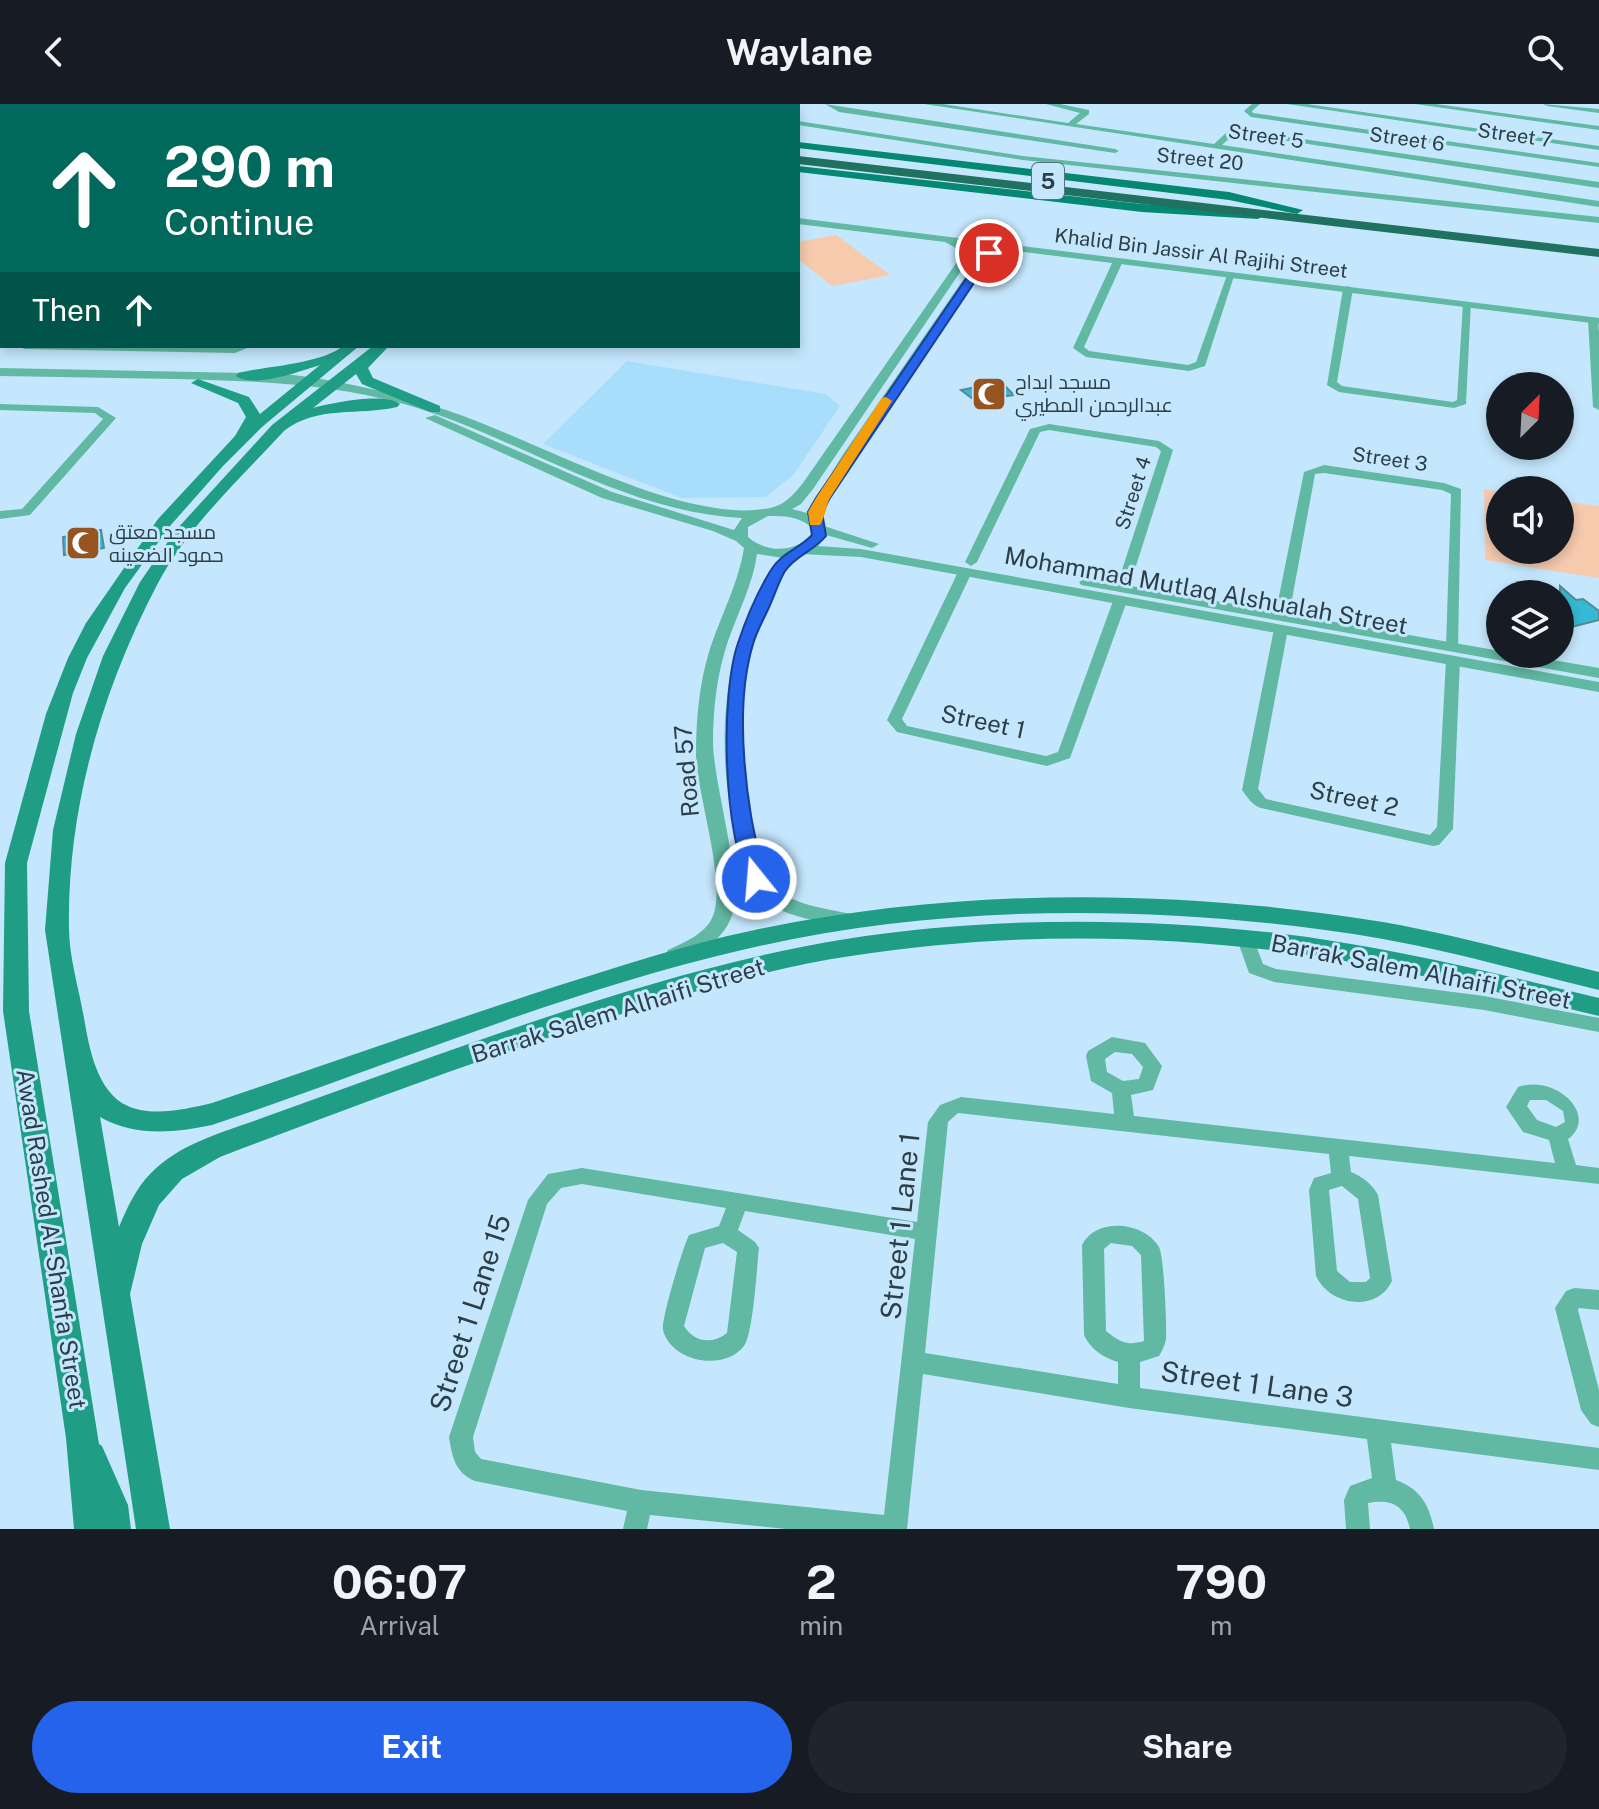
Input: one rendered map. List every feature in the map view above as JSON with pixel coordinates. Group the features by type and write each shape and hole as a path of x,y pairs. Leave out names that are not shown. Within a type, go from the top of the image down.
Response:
{"highway":[{"name":"5","path":"800,148 1297,210 1599,243"},
{"name":"5","path":"800,160 1599,253"},
{"path":"1486,230 1585,236"}],"main road":[{"path":"800,148 1229,196 1297,210"},
{"path":"800,168 1155,209 1258,215"},
{"path":"243,376 301,367 346,348"},
{"name":"Awad Rashed Al-Shanfa Street","path":"153,1529 57,930 64,830 86,734 113,656 149,582 182,534 348,348"},
{"path":"376,350 361,368 367,381 435,409"},
{"name":"Awad Rashed Al-Shanfa Street","path":"91,1529 82,1438 16,1011 16,863 43,753 63,690 121,580 181,503 242,437 316,385 376,350"},
{"path":"198,383 244,400 254,417 242,437"},
{"path":"278,428 304,414 327,408 392,404"},
{"name":"Barrak Salem Alhaifi Street","path":"78,1050 99,1099 118,1112 144,1121 177,1123 341,1070 451,1029 658,964 768,936 981,908 1170,907 1279,916 1385,931 1599,981"},
{"name":"Barrak Salem Alhaifi Street","path":"115,1295 123,1253 145,1202 171,1172 210,1149 577,1018 731,973 864,946 973,935 1090,931 1246,939 1332,950 1483,992 1545,994 1599,1007"},
{"path":"1543,968 1554,975 1559,984 1555,991 1545,994"},
{"path":"341,1070 334,1087 345,1099"},
{"path":"82,1438 111,1505 114,1529"}],"street":[{"path":"829,104 839,110 1115,151"},
{"name":"Street 5","path":"928,104 1599,204"},
{"path":"1050,104 1086,112 1070,125"},
{"name":"Street 7","path":"1256,104 1248,111 1251,115 1599,165"},
{"path":"1291,104 1599,148"},
{"path":"1419,104 1599,128"},
{"path":"1547,104 1599,111"},
{"name":"Street 20","path":"800,123 977,152 1599,220"},
{"name":"Street 6","path":"1216,147 1231,133 1241,132 1599,185"},
{"path":"1104,167 1115,151 1136,134"},
{"path":"1104,167 1136,134"},
{"name":"Khalid Bin Jassir Al Rajihi Street","path":"800,215 1516,308"},
{"name":"Khalid Bin Jassir Al Rajihi Street","path":"800,221 1597,319"},
{"path":"746,542 739,530 744,522 796,501 964,259 966,250 946,240"},
{"path":"817,525 823,498 981,261 999,249 1020,249"},
{"path":"964,259 981,261"},
{"path":"1118,261 1078,348 1086,354 1189,368 1201,364 1232,275"},
{"path":"1348,289 1331,383 1339,389 1454,405 1462,402 1468,304"},
{"path":"1597,319 1599,407"},
{"path":"186,348 241,348"},
{"path":"0,372 243,376 316,385 435,409 649,496"},
{"path":"0,380 316,385 415,411 645,509 718,528 746,542"},
{"path":"0,407 98,410 110,418 26,512 0,515"},
{"name":"Street 4","path":"968,567 1036,429 1049,427 1159,444 1167,450 1122,594"},
{"path":"829,454 848,458"},
{"path":"550,471 564,468 629,495 649,496 732,513 772,512"},
{"name":"Street 3","path":"1282,623 1310,472 1324,469 1444,487 1457,492 1453,653"},
{"name":"Mohammad Mutlaq Alshualah Street","path":"772,512 795,513 861,542 968,567"},
{"name":"Road 57","path":"817,525 817,540 785,561 769,585 739,670 736,704 737,799 744,839 756,879 767,893 784,903 816,914 859,922"},
{"name":"Mohammad Mutlaq Alshualah Street","path":"746,542 772,553 800,550 861,553 968,567 1380,641 1599,673"},
{"name":"Road 57","path":"658,964 695,945 711,933 722,917 725,901 723,873 706,773 706,705 716,653 746,582 746,542"},
{"name":"Street 1","path":"968,567 894,720 902,729 1047,761 1065,755 1122,594"},
{"name":"Street 2","path":"1282,623 1250,790 1261,803 1433,841 1445,829 1453,653"},
{"name":"Mohammad Mutlaq Alshualah Street","path":"1453,653 1599,687"},
{"path":"706,705 723,707 736,704"},
{"path":"1483,992 1599,1025"},
{"path":"1121,1089 1125,1123"},
{"name":"Street 1 Lane 1","path":"895,1529 938,1122 946,1110 961,1105 1599,1176"},
{"path":"1557,1135 1568,1172"},
{"path":"1338,1147 1342,1178"},
{"name":"Street 1 Lane 15","path":"895,1529 641,1502 475,1469 464,1457 461,1437 538,1200 555,1180 582,1176 925,1232"},
{"path":"1342,1178 1352,1181 1368,1195 1381,1281 1371,1292 1346,1291 1327,1276 1319,1190 1321,1184 1342,1178"},
{"path":"726,1233 739,1202"},
{"path":"726,1233 748,1248 737,1338 719,1351 685,1346 675,1337 673,1326 696,1241 726,1233"},
{"name":"Street 1 Lane 3","path":"1108,1234 1138,1238 1151,1252 1155,1342 1151,1349 1129,1355 1112,1350 1095,1335 1093,1245 1108,1234"},
{"path":"1599,1300 1574,1298 1566,1308 1593,1410 1599,1416"},
{"name":"Street 1 Lane 3","path":"1129,1355 1129,1397"},
{"name":"Street 1 Lane 3","path":"914,1362 1129,1397 1599,1459"},
{"name":"Street 1 Lane 3","path":"1377,1431 1386,1490"},
{"path":"1358,1529 1356,1500 1359,1494 1386,1490 1404,1495 1415,1503 1420,1511 1422,1529"},
{"path":"635,1529 641,1502"}],"shaded area":[{"path":"836,235 890,275 832,286 800,261 800,242"},
{"path":"627,361 826,394 840,406 794,474 766,497 682,498 543,444"},
{"path":"1484,489 1486,489 1485,560"},
{"path":"1574,503 1599,506 1599,578 1510,564 1574,564"}],"building":[{"name":"مسجد ابداح عبدالرحمن المطيري","path":"1001,382 1014,395 994,398 1002,403 982,406 961,390"},
{"name":"مسجد معتق حمود الضعينه","path":"101,530 104,548 64,555 63,537"},
{"path":"1574,598 1583,599 1599,611 1599,620 1574,626"}],"slow traffic":[{"path":"815,522 815,512 823,498 886,401"}],"place":[{"name":"مسجد ابداح عبدالرحمن المطيري","path":"989,394"},
{"name":"مسجد معتق حمود الضعينه","path":"83,543"}],"route":[{"path":"756,879 744,839 737,799 737,694 745,644 778,570 796,551 814,543 819,536 815,512 851,453 989,253"}]}
